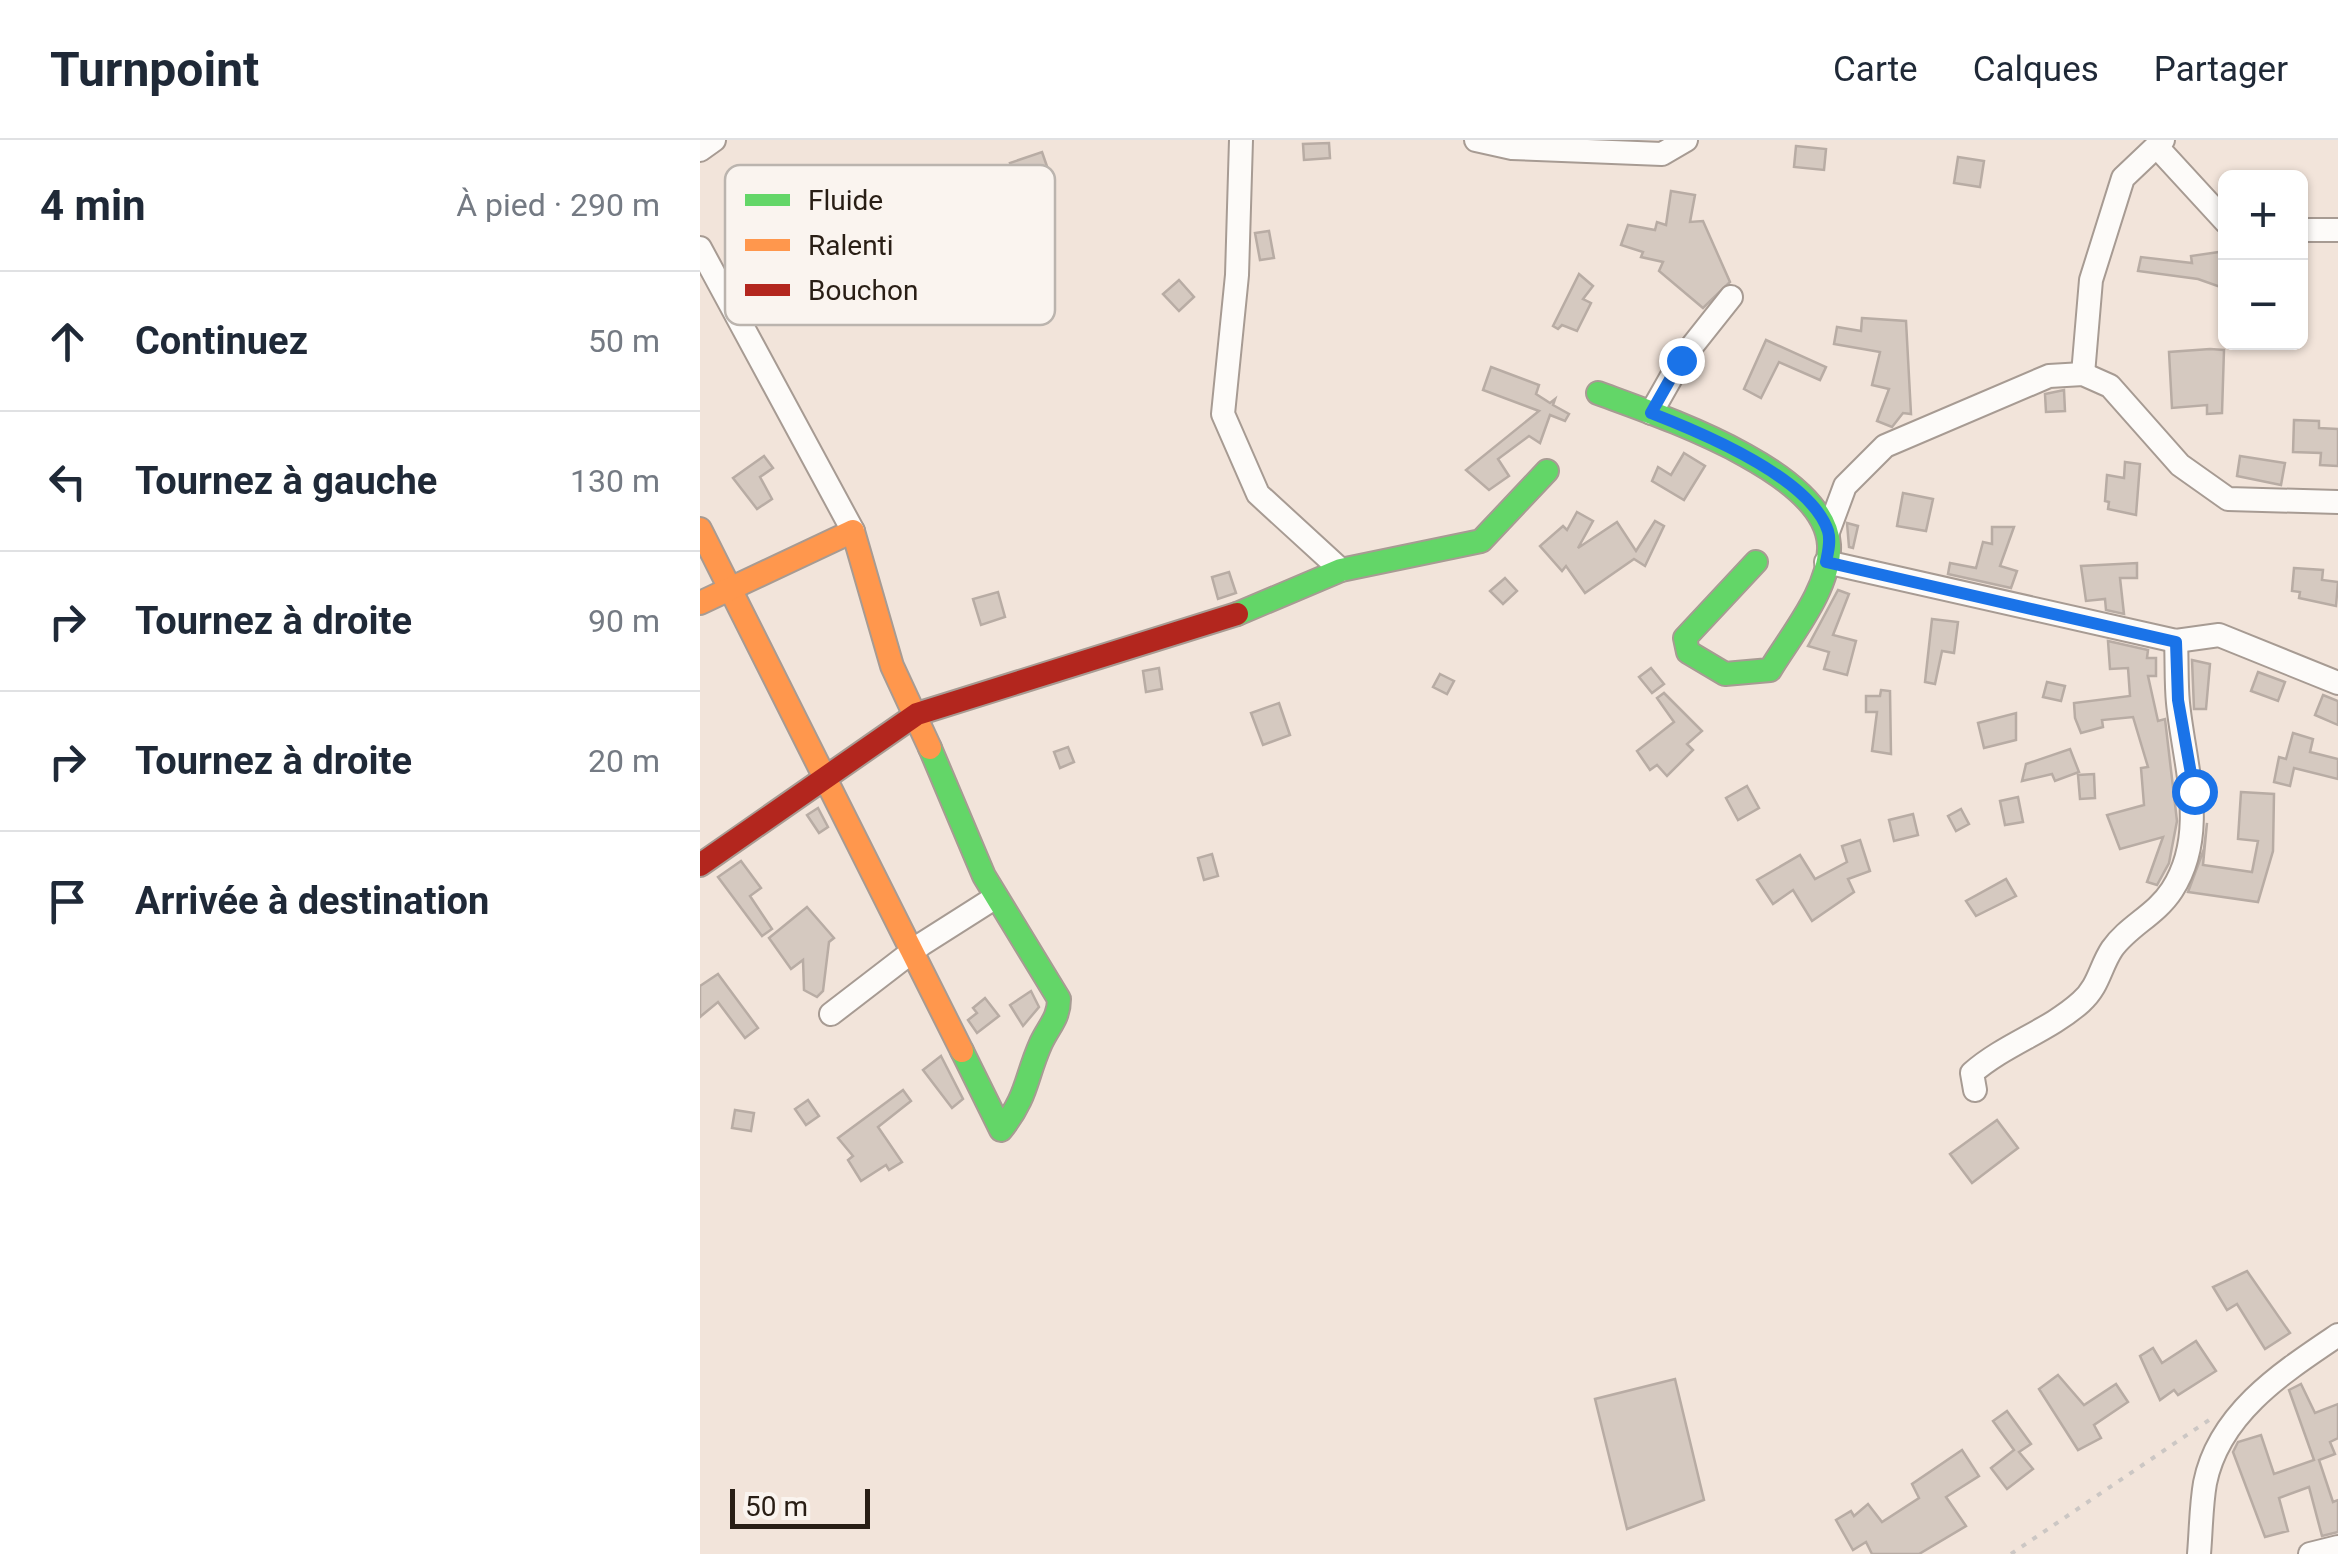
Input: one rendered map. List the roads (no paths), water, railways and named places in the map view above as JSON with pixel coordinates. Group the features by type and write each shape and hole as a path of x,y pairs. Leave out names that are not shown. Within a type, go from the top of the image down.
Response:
{"street":[{"path":"700,150 714,140"},
{"path":"1241,140 1237,275 1223,414 1258,494 1341,570"},
{"path":"1476,140 1512,148 1630,154 1662,154 1686,140"},
{"path":"2084,374 2090,280 2123,178 2161,144 2218,212"},
{"path":"2308,230 2338,230"},
{"path":"700,248 725,294"},
{"path":"1651,413 1681,360 1732,297"},
{"path":"700,529 1001,1130 1023,1102 1040,1043 1059,1013 1059,999 996,896 952,806 917,714 892,666 853,530 742,325"},
{"path":"1756,562 1685,638 1688,652 1714,672 1747,677 1770,670 1810,603 1826,562 1828,532 1845,486 1885,446 2049,376 2084,374 2110,386 2180,465 2228,498 2338,502"},
{"path":"1598,393 1740,451 1773,472 1820,516 1828,532"},
{"path":"700,865 917,714 1153,643 1266,604 1341,570 1482,542 1547,471"},
{"path":"700,603 853,530"},
{"path":"1826,562 2176,642 2219,636 2338,683"},
{"path":"1975,1090 1972,1073 2063,1016 2094,988 2111,950 2144,922 2175,886 2189,838 2194,791 2180,719 2176,642"},
{"path":"831,1014 912,951 996,896"},
{"path":"2199,1554 2206,1480 2234,1422 2268,1382 2338,1335"},
{"path":"2310,1554 2338,1546"}]}
